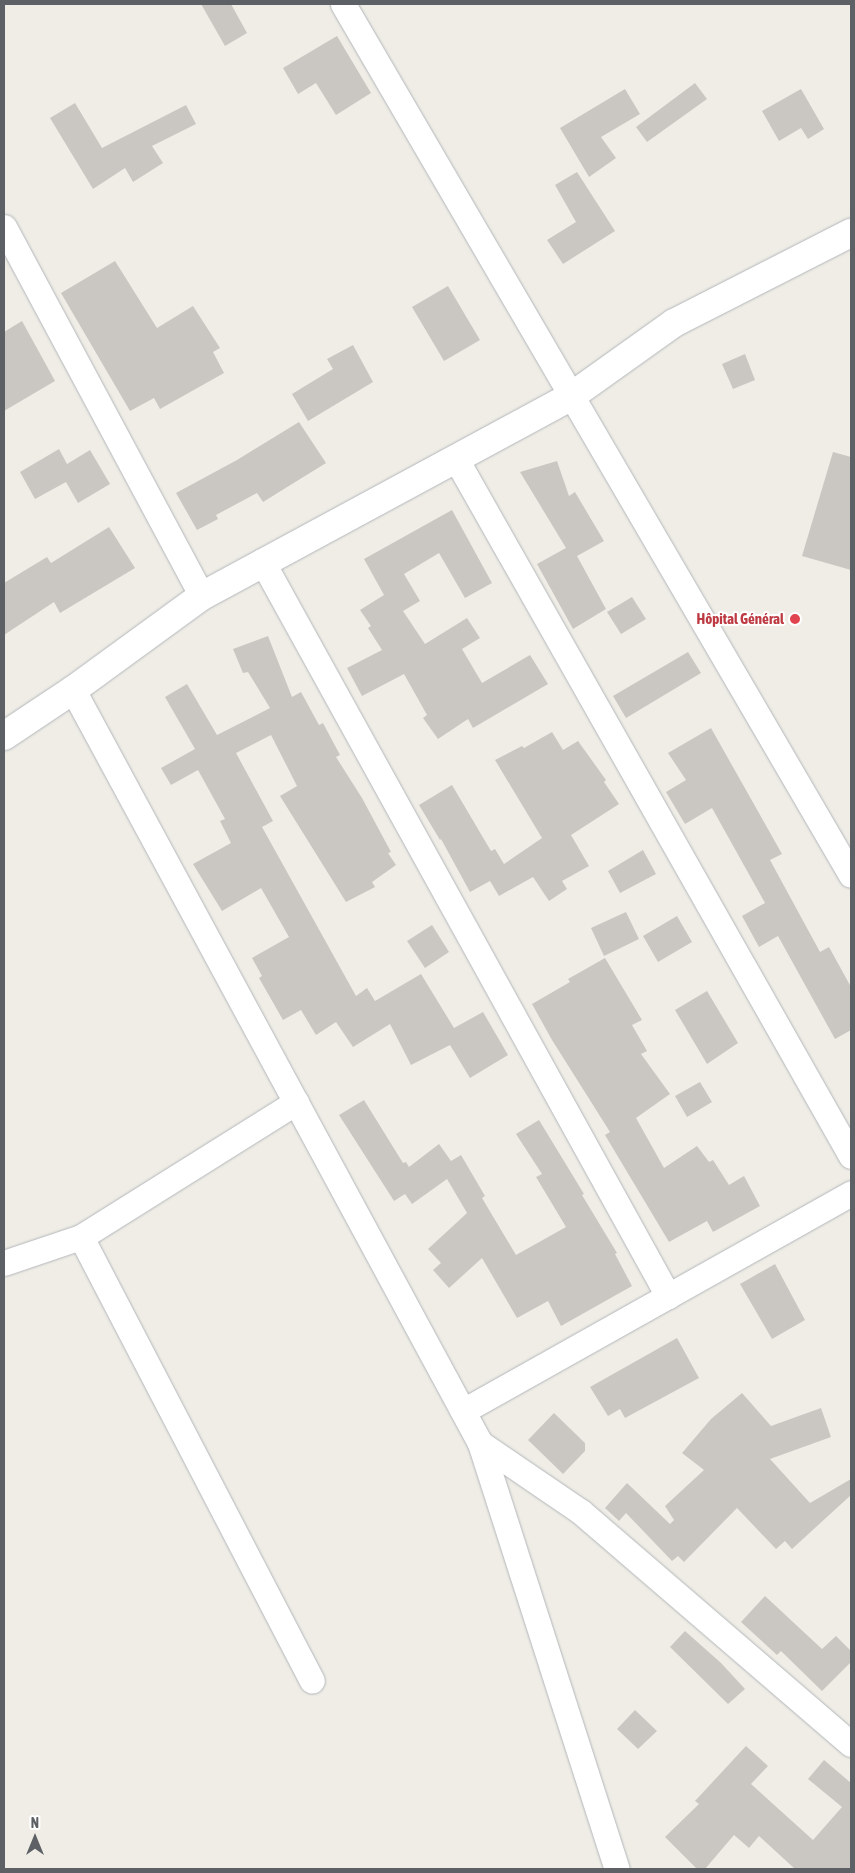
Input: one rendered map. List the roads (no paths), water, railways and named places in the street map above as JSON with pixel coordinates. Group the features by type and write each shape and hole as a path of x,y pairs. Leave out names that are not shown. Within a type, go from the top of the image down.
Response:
{"street":[{"path":"344,4 851,875"},
{"path":"4,227 202,596"},
{"path":"4,736 73,690 202,596 262,561 572,395 674,323 851,233"},
{"path":"456,458 851,1156"},
{"path":"262,561 668,1296"},
{"path":"73,690 480,1443 617,1869"},
{"path":"4,1263 82,1237 296,1102"},
{"path":"463,1411 851,1193"},
{"path":"82,1237 312,1681"},
{"path":"480,1443 581,1512 851,1744"}],"place":[{"name":"Hôpital Général","path":"795,619"}]}
